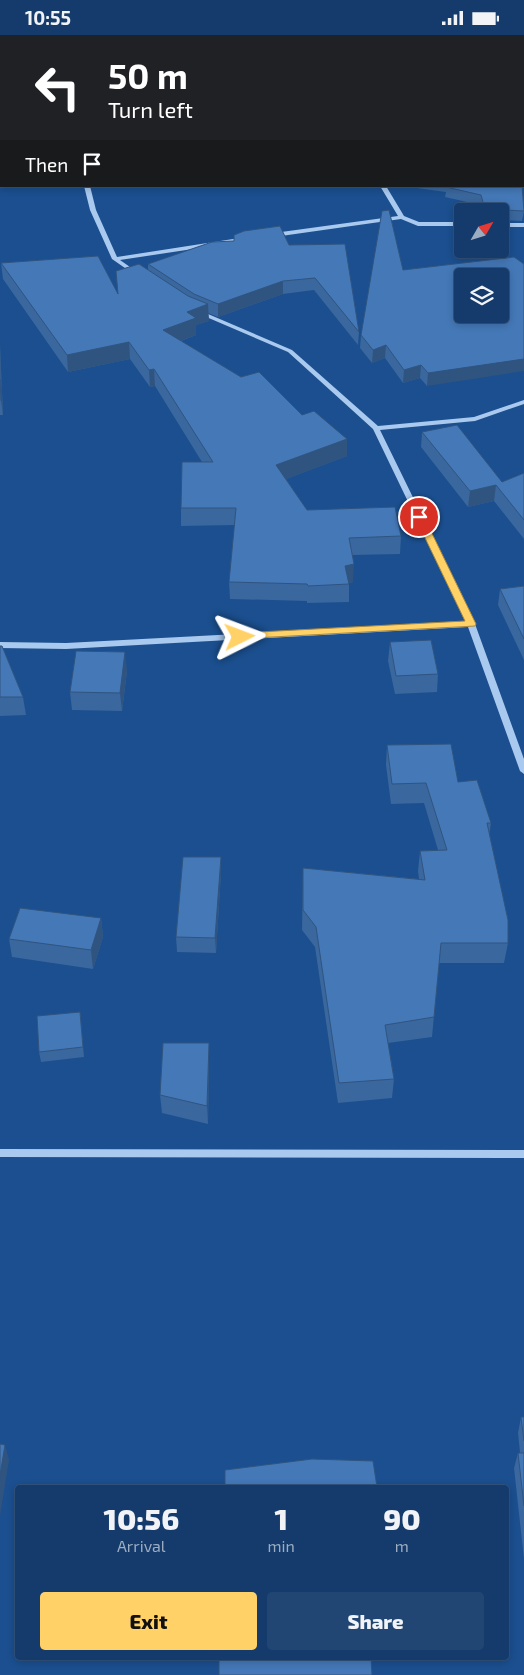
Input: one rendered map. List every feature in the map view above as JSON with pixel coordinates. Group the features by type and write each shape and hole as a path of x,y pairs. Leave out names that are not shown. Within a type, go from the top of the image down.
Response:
{"street":[{"path":"87,187 93,210 115,259 146,279"},
{"path":"384,187 402,217"},
{"path":"266,236 402,217 418,224 454,225"},
{"path":"509,225 524,225"},
{"path":"115,259 256,237"},
{"path":"192,310 290,351 376,428 471,624 524,771"},
{"path":"376,428 475,419 524,402"},
{"path":"0,645 66,646 471,624"},
{"path":"0,1153 524,1154"}],"building":[{"path":"446,187 522,187 524,211 509,210 509,203 483,203 481,195"},
{"path":"389,210 403,270 514,257 524,264 524,359 428,373 421,365 404,370 386,345 373,350 361,335 382,211"},
{"path":"280,226 289,245 345,244 359,332 315,278 283,281 218,304 194,294 148,264 212,242 234,241 234,235 244,231"},
{"path":"98,256 118,294 116,271 139,264 188,296 208,304 187,312 196,318 163,330 241,377 259,372 302,415 314,411 347,439 276,465 307,510 395,507 401,536 349,538 354,564 345,566 349,584 308,586 307,584 229,582 236,508 181,508 182,462 213,462 154,369 149,370 129,342 67,355 1,263"},
{"path":"457,425 502,482 524,473 524,520 496,485 470,491 422,432"},
{"path":"524,586 524,639 500,589"},
{"path":"431,640 438,674 396,676 390,642"},
{"path":"0,646 2,646 23,697 0,697"},
{"path":"76,651 125,652 120,693 70,692"},
{"path":"451,744 458,782 477,780 491,823 487,823 508,920 508,943 441,943 434,1017 385,1025 394,1079 339,1083 316,927 303,910 303,868 425,880 420,851 447,850 426,783 392,784 387,745"},
{"path":"183,857 221,857 215,938 176,937"},
{"path":"20,908 101,918 91,950 9,939"},
{"path":"80,1012 83,1047 39,1052 37,1016"},
{"path":"163,1043 209,1043 207,1106 160,1095"},
{"path":"521,1417 524,1417 524,1441"},
{"path":"0,1444 5,1445 0,1475"},
{"path":"518,1453 524,1453 524,1506"},
{"path":"312,1459 373,1461 377,1485 225,1485 225,1470"},
{"path":"219,1660 371,1660 372,1675 219,1675"}],"route":[{"path":"240,637 471,624 419,517"}]}
